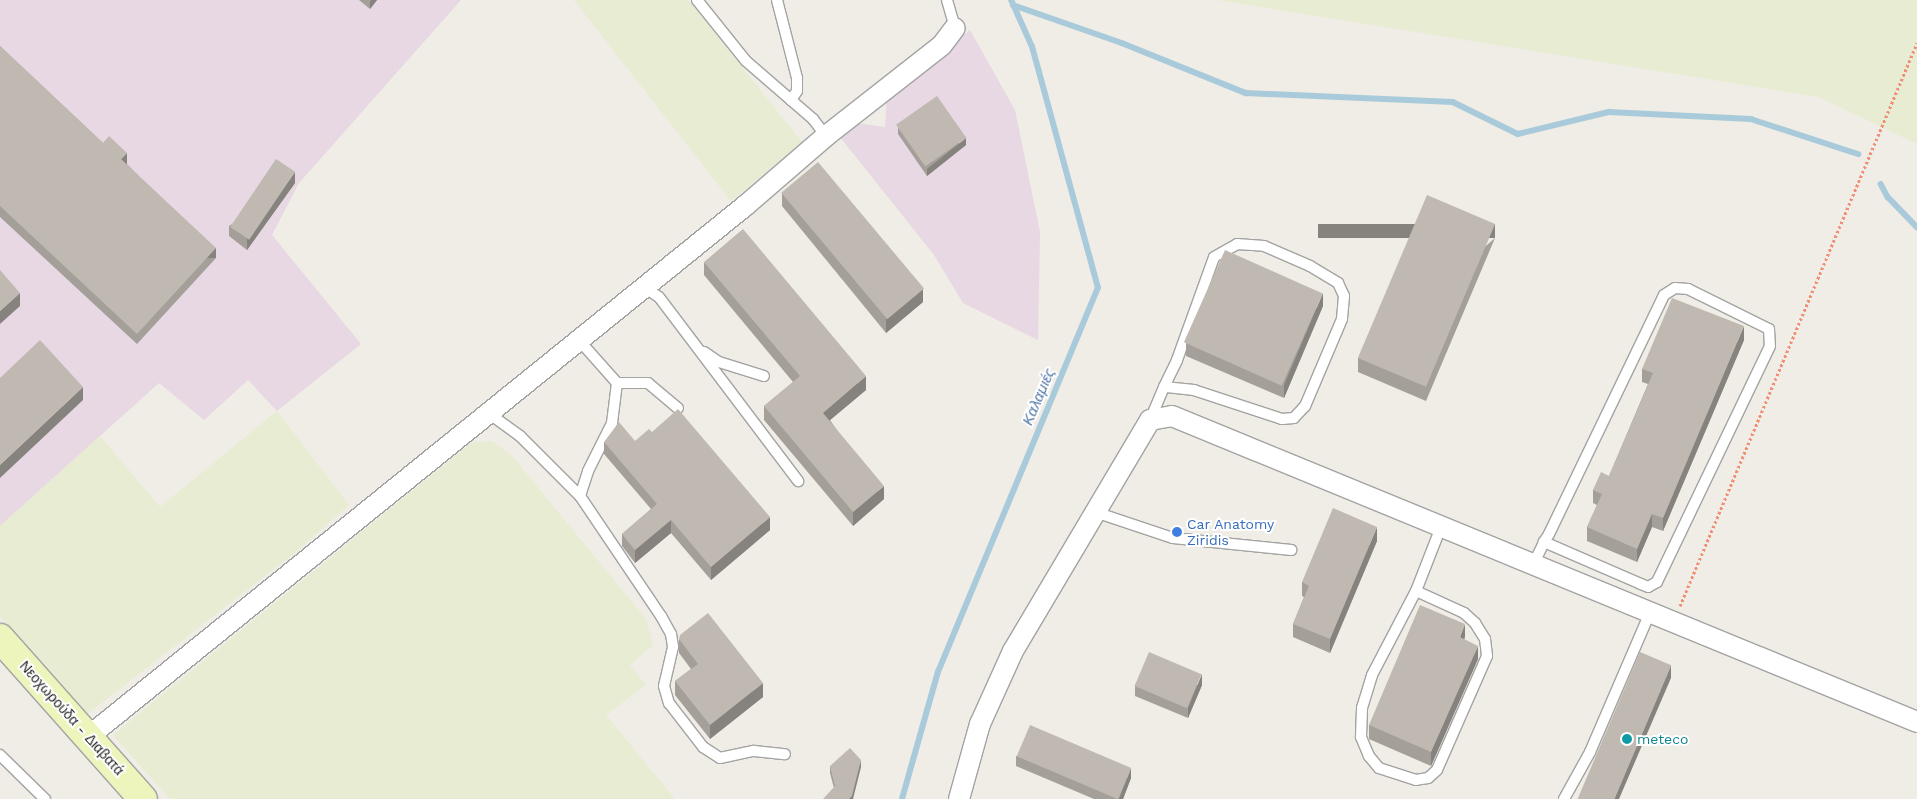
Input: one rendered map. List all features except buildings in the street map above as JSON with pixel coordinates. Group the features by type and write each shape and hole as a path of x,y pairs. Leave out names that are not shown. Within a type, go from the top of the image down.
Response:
{"street":[{"path":"88,737 487,412 745,206 826,136 942,45 955,28"},
{"path":"959,799 980,724 1013,651 1150,420 1172,416 1191,421 1650,614 1917,722"},
{"name":"Νεοχωρούδα - Διαβατά","path":"0,638 143,799"}],"lane":[{"path":"697,0 746,61 813,119 826,136"},
{"path":"777,0 797,78 797,91 791,100"},
{"path":"947,0 955,28"},
{"path":"1150,420 1164,388 1177,360 1214,257 1237,244 1264,246 1310,266 1338,283 1344,296 1342,319 1305,406 1294,418 1282,420 1194,390 1164,388"},
{"path":"643,286 659,297 798,481"},
{"path":"1533,565 1544,542 1664,295 1675,288 1688,289 1769,329 1770,346 1657,582 1648,587 1544,542"},
{"path":"578,339 617,383 648,383 678,408"},
{"path":"697,348 719,362 764,376"},
{"path":"580,496 588,471 612,423 617,383"},
{"path":"487,412 520,436 580,496 671,634 673,647 664,686 666,695 669,703 703,747 720,758 754,751 785,754"},
{"path":"1096,512 1173,538 1291,550"},
{"path":"1416,591 1464,613 1475,623 1485,639 1487,656 1437,770 1428,778 1416,780 1379,768 1368,756 1361,737 1362,708 1372,675 1416,591 1441,527"},
{"path":"1564,799 1590,752 1650,614"},
{"path":"0,755 45,799"}],"path":[{"path":"1672,622 1917,43"}],"shaded area":[{"path":"0,0 461,0 299,183 272,235 361,344 277,411 248,380 204,420 159,383 0,526"},
{"path":"970,30 1015,110 1040,232 1038,340 963,303 934,255 840,137 856,123 885,127 887,96"}],"green space":[{"path":"574,0 688,0 802,142 731,201"},
{"path":"1217,0 1917,0 1917,144 1819,97"},
{"path":"277,411 349,505 293,554 86,715 0,617 0,526 100,436 160,507"},
{"path":"492,441 512,456 646,619 653,645 630,665 646,685 606,715 675,799 170,799 113,735 471,443"}],"waterway":[{"name":"Καλαμιές","path":"902,799 938,672 1098,288 1032,47 1011,0"},
{"path":"1013,5 1122,43 1246,93 1453,102 1518,134 1609,112 1751,119 1858,154"},
{"path":"1881,184 1888,197 1917,227"}],"place":[{"name":"Car Anatomy Ziridis","path":"1177,532"},
{"name":"meteco","path":"1627,739"}]}
